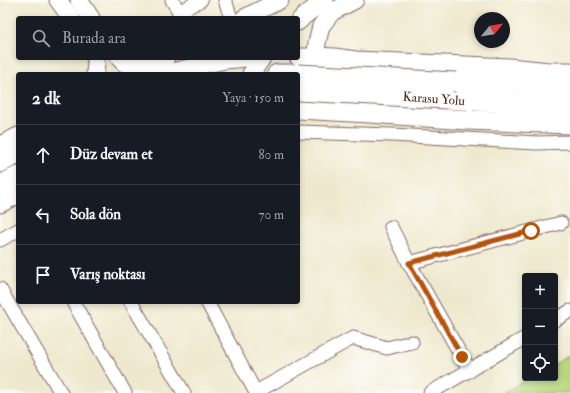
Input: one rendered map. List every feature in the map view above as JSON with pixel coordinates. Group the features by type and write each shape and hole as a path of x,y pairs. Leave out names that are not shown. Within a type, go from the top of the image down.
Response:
{"highway":[{"path":"307,57 334,58 356,61 502,67 550,72 570,72"},
{"name":"Karasu Yolu","path":"300,74 570,88"},
{"name":"Karasu Yolu","path":"300,91 570,106"},
{"path":"300,109 466,120 570,124"},
{"path":"0,163 16,155"},
{"path":"0,185 16,177"}],"main road":[{"path":"58,0 70,16"},
{"path":"79,0 90,16"},
{"path":"248,16 280,0"},
{"path":"300,20 325,0"},
{"path":"300,101 312,84 307,57 317,43 321,26 332,12 355,0"},
{"path":"95,60 95,72"},
{"path":"122,60 134,70 141,72"},
{"path":"143,60 156,61 164,68"},
{"path":"149,72 164,68 216,60"},
{"path":"252,72 261,60"},
{"path":"0,145 16,137"},
{"path":"0,204 16,196"}],"street":[{"path":"172,0 181,15 201,0"},
{"path":"225,0 230,16"},
{"path":"300,132 537,142 570,142"},
{"path":"409,263 561,223"},
{"path":"391,226 409,263 470,370"},
{"path":"0,240 16,231"},
{"path":"2,296 61,393"},
{"path":"74,304 125,393"},
{"path":"132,304 184,393"},
{"path":"208,304 256,392 353,338 387,348 412,342"},
{"path":"558,318 570,311"},
{"path":"438,391 470,370 522,340"}],"green space":[{"path":"570,355 570,393 503,393 524,381 558,381 558,362"}],"route":[{"path":"462,357 409,263 531,231"}]}
